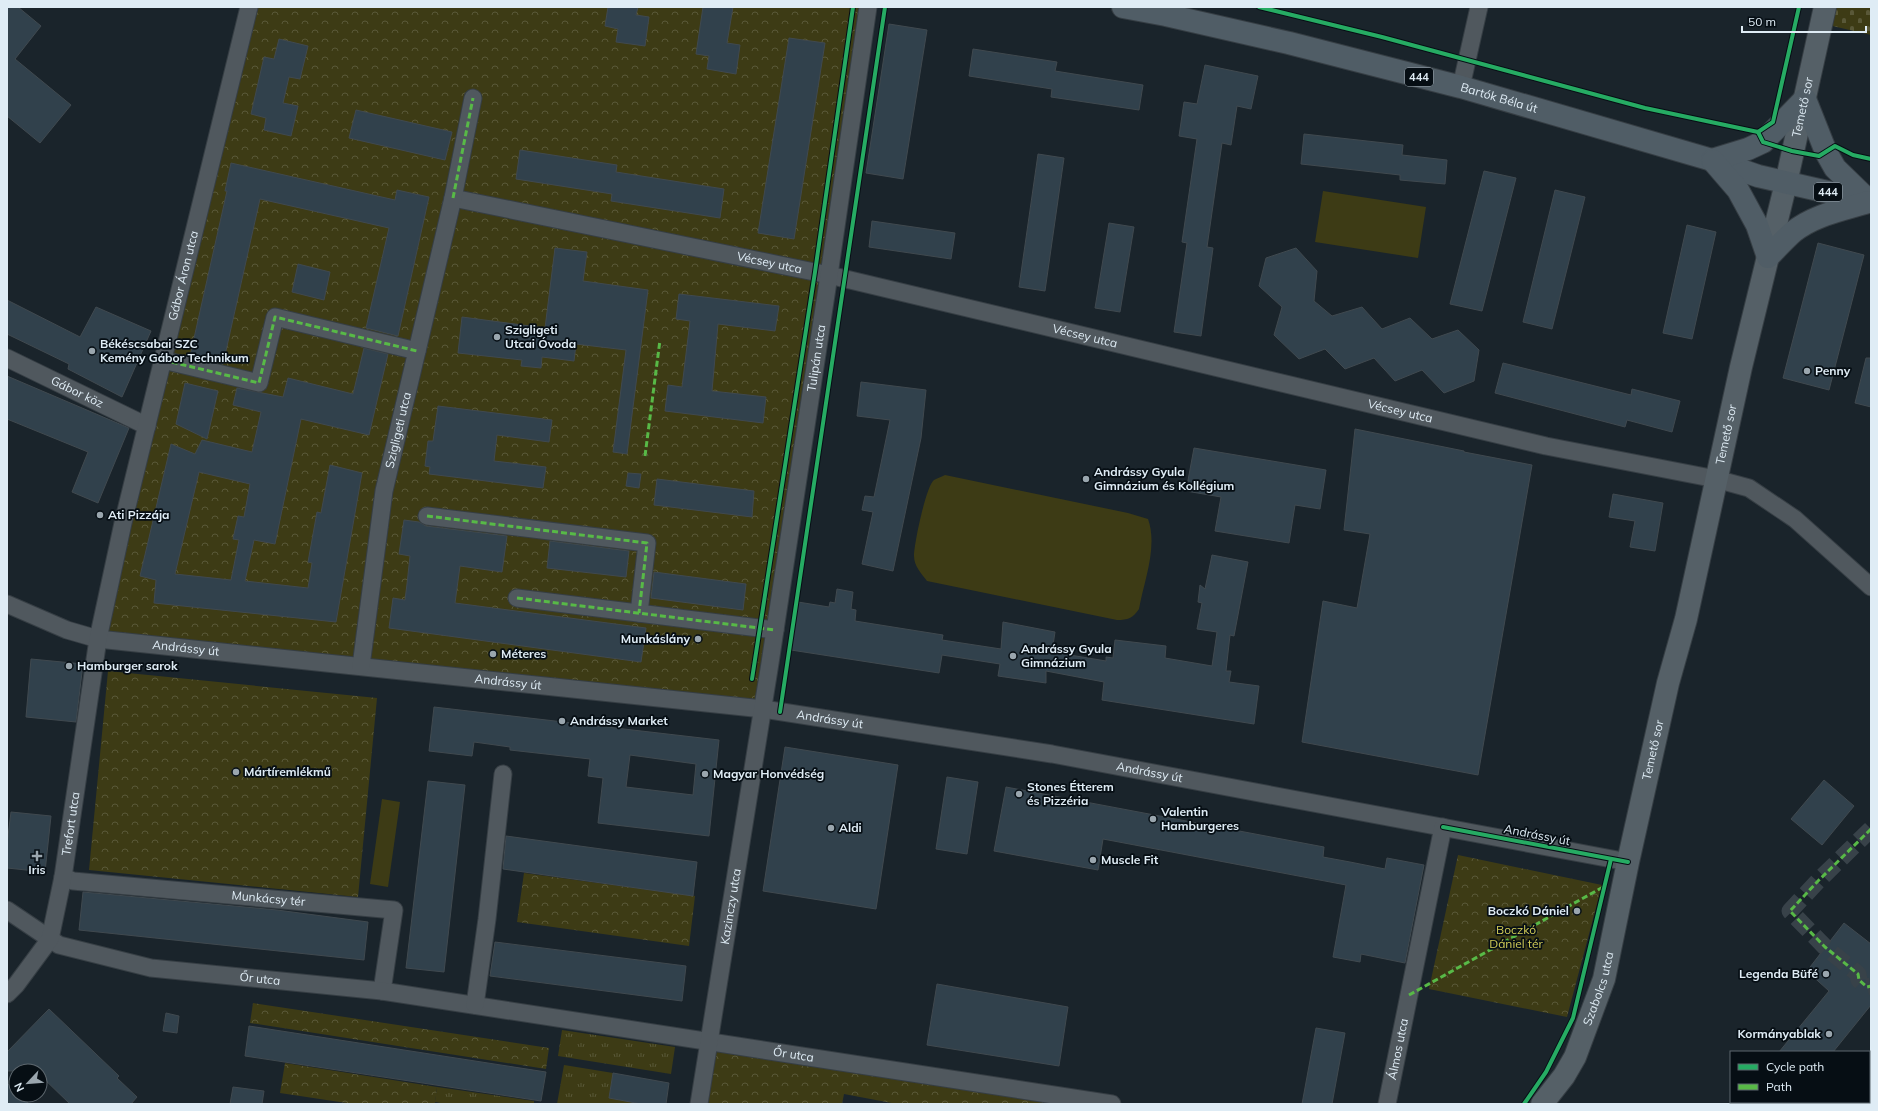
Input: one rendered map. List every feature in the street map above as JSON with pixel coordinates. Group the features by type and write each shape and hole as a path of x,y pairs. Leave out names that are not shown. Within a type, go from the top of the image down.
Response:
{"main road":[{"name":"Bartók Béla út","path":"1124,7 1168,11 1461,87 1712,160 1758,176 1870,202"},
{"path":"1806,99 1826,152 1835,168 1870,202 1819,216 1793,232 1768,257 1757,225 1738,190 1712,160 1748,149 1763,142 1806,99"}],"street":[{"name":"Gábor Áron utca","path":"98,639 123,523 249,7"},
{"name":"Tulipán utca","path":"763,709 868,7"},
{"path":"1461,87 1479,7"},
{"name":"Temető sor","path":"1628,862 1668,683 1686,619 1741,367 1806,99 1825,7"},
{"name":"Szigligeti utca","path":"360,666 384,491 453,198 473,98"},
{"name":"Vécsey utca","path":"453,198 829,275 1546,446 1716,479 1749,488 1795,519 1871,587"},
{"path":"163,360 259,383 275,317 417,351"},
{"name":"Gábor köz","path":"7,358 147,426"},
{"path":"427,516 647,543 639,613"},
{"path":"517,598 775,630"},
{"name":"Andrássy út","path":"7,604 67,630 98,639 763,709 1052,754 1628,862"},
{"name":"Trefort utca","path":"7,994 16,985 50,939 63,877 98,639"},
{"name":"Kazinczy utca","path":"699,1104 763,709"},
{"path":"475,1005 487,919 503,774"},
{"name":"Álmos utca","path":"1386,1104 1442,827"},
{"name":"Szabolcs utca","path":"1542,1104 1564,1076 1575,1057 1604,979 1628,862"},
{"name":"Munkácsy tér","path":"63,877 73,881 394,910 382,991"},
{"name":"Őr utca","path":"7,910 59,945 151,968 382,991 1112,1104"}],"green space":[{"path":"252,7 866,7 761,706 101,633"},
{"path":"1829,7 1871,7 1871,35 1824,24"},
{"path":"1323,191 1426,207 1418,258 1315,242"},
{"path":"945,475 1128,513 1148,519 1152,541 1151,552 1139,609 1135,615 1124,620 1117,620 927,581 915,563 914,556 916,540 924,504 931,484 934,480"},
{"path":"108,671 377,698 358,897 89,870"},
{"path":"382,799 400,802 388,887 370,884"},
{"name":"Boczkó Dániel tér","path":"1458,855 1602,885 1567,1017 1429,989"},
{"path":"524,873 695,896 689,946 517,922"},
{"path":"253,1003 549,1048 546,1069 250,1023"},
{"path":"562,1030 675,1047 671,1074 558,1056"},
{"path":"710,1043 1098,1104 897,1104 844,1094 842,1104 701,1104"},
{"path":"285,1063 437,1087 435,1104 353,1104 280,1093"},
{"path":"564,1065 613,1073 609,1098 641,1104 557,1104"},
{"path":"437,1087 534,1101 534,1104 446,1104 435,1102"}],"building":[{"path":"7,7 18,7 41,26 15,59 71,105 40,143 7,116"},
{"path":"608,7 638,7 636,15 649,17 645,46 616,42 618,29 605,26"},
{"path":"703,7 733,7 727,43 740,45 736,74 707,69 709,56 696,54"},
{"path":"889,24 927,30 903,179 866,173"},
{"path":"789,38 825,43 794,239 758,233"},
{"path":"279,39 308,46 300,79 289,77 283,103 298,106 291,136 264,130 266,118 251,114 264,57 274,59"},
{"path":"973,49 1057,62 1055,71 1143,85 1139,110 1051,97 1052,89 969,76"},
{"path":"1205,65 1258,76 1251,109 1237,106 1231,145 1222,143 1207,247 1213,248 1201,336 1174,332 1187,243 1182,242 1197,139 1179,136 1184,102 1197,104"},
{"path":"356,110 452,132 445,160 349,138"},
{"path":"1304,134 1403,145 1402,155 1447,160 1445,184 1400,180 1400,175 1301,164"},
{"path":"520,150 617,165 616,172 724,189 720,218 611,201 612,194 516,179"},
{"path":"1038,154 1064,158 1045,291 1019,287"},
{"path":"231,163 395,200 397,190 429,197 398,336 366,328 389,228 260,199 223,364 190,356 227,191 225,191"},
{"path":"1484,171 1516,178 1482,311 1450,304"},
{"path":"1555,190 1585,197 1552,329 1523,322"},
{"path":"872,221 955,233 951,259 869,247"},
{"path":"1109,223 1134,227 1120,312 1095,308"},
{"path":"1687,225 1716,232 1692,339 1663,333"},
{"path":"1818,243 1864,255 1829,390 1783,378"},
{"path":"555,248 587,252 583,281 648,290 627,454 613,452 626,350 576,344 574,361 542,357 541,368 521,366 522,360 458,353 462,317 545,328"},
{"path":"1296,248 1317,271 1314,301 1332,316 1362,307 1382,329 1410,318 1432,339 1458,330 1479,350 1474,381 1444,393 1422,370 1395,381 1374,358 1345,369 1325,349 1299,359 1274,335 1282,307 1259,286 1266,258"},
{"path":"298,264 330,272 324,300 292,292"},
{"path":"679,294 779,306 775,331 718,324 712,391 766,397 763,423 665,411 668,385 682,387 690,321 676,319"},
{"name":"Békéscsabai SZC Kemény Gábor Technikum","path":"7,300 80,337 96,307 151,331 122,397 68,369 69,364 7,334"},
{"path":"364,348 388,354 369,435 301,419 275,544 254,540 245,581 308,588 312,563 308,562 317,512 321,513 330,465 362,473 336,622 154,603 156,580 140,576 171,444 195,454 202,440 252,452 261,412 233,405 237,388 283,397 288,378 353,394","holes":["199,472 250,484 244,517 238,516 233,539 239,540 231,580 175,574"]},
{"path":"1866,358 1871,358 1871,407 1855,403"},
{"path":"1503,363 1631,395 1632,389 1680,401 1672,432 1627,420 1625,427 1495,393"},
{"path":"7,376 129,428 98,503 72,492 88,452 7,419"},
{"path":"861,382 926,390 921,438 893,571 862,564 873,512 862,510 865,496 874,497 890,420 857,416"},
{"path":"185,383 218,391 207,439 176,424"},
{"path":"438,406 552,420 549,442 497,435 494,461 546,467 543,488 429,474 430,467 425,466 428,441 433,441"},
{"path":"1355,429 1532,465 1478,775 1302,742 1323,601 1357,608 1370,534 1344,530"},
{"path":"1194,448 1326,470 1320,509 1295,505 1289,543 1215,531 1221,497 1186,491"},
{"path":"628,473 641,474 639,488 626,486"},
{"path":"657,479 754,491 752,517 654,505"},
{"path":"1613,494 1663,503 1655,551 1630,547 1635,521 1609,517"},
{"path":"404,520 419,522 426,526 507,536 502,572 460,566 455,603 646,628 641,662 389,628 393,598 405,600 410,556 399,554"},
{"path":"550,541 629,551 626,577 547,568"},
{"name":"Andrássy Gyula Gimnázium","path":"1212,555 1248,562 1234,636 1230,635 1226,671 1231,671 1229,682 1259,686 1254,724 1102,700 1104,682 1046,671 1046,683 998,676 1000,664 942,655 939,673 791,650 798,602 829,607 830,602 835,603 837,589 853,592 851,609 856,610 855,621 943,635 942,640 1001,649 1003,622 1055,632 1052,652 1106,661 1106,657 1113,658 1115,640 1166,646 1165,658 1212,666 1217,632 1197,629 1202,603 1198,602 1200,585 1205,589"},
{"path":"654,572 746,584 743,610 651,598"},
{"path":"31,659 83,664 76,722 26,717"},
{"path":"434,707 719,740 709,836 598,823 603,778 588,776 590,759 510,750 510,747 474,742 472,756 429,751","holes":["630,755 696,764 693,795 626,787"]},
{"name":"Aldi","path":"785,747 898,765 876,909 763,891"},
{"path":"947,777 978,782 967,854 936,849"},
{"path":"1824,780 1854,806 1822,845 1791,819"},
{"path":"428,781 465,785 444,972 406,968"},
{"path":"1006,787 1324,847 1323,857 1385,869 1387,858 1424,865 1405,963 1361,954 1360,962 1333,957 1346,885 1103,839 1098,870 994,851"},
{"path":"11,812 51,816 45,872 7,868 7,844"},
{"path":"506,836 697,862 693,896 503,869"},
{"path":"83,892 277,910 368,922 364,960 79,930"},
{"path":"1844,923 1871,944 1871,1005 1834,1051 1780,1051 1829,991 1807,971"},
{"path":"495,942 686,966 682,1001 490,976"},
{"path":"937,984 1068,1007 1059,1066 927,1045"},
{"path":"49,1009 119,1076 117,1078 137,1097 131,1104 70,1104 48,1083 48,1063 8,1063 7,1071 7,1052"},
{"path":"166,1013 179,1016 177,1033 163,1031"},
{"path":"249,1026 546,1072 541,1101 245,1056"},
{"path":"1316,1028 1345,1033 1332,1104 1302,1104"},
{"path":"613,1073 669,1083 666,1104 641,1104 609,1098"},
{"path":"7,1083 8,1103 29,1104 7,1104"},
{"path":"233,1087 264,1091 262,1104 230,1104"}],"tunnel":[{"path":"1871,829 1790,911 1825,947 1858,974 1859,980 1867,987 1871,986"}],"marked path":[{"path":"453,198 473,98"},
{"path":"163,360 259,383 275,317 417,351"},
{"path":"645,456 660,340"},
{"path":"427,516 647,543 639,613"},
{"path":"517,598 775,630"},
{"path":"1871,829 1790,911 1825,947 1858,974 1859,980 1867,987 1871,986"},
{"path":"1409,995 1605,886"}],"cycle path":[{"path":"752,679 815,272 853,7"},
{"path":"780,712 885,7"},
{"path":"1259,7 1382,37 1645,108 1758,132 1773,122 1799,7"},
{"path":"1758,132 1763,142 1792,151 1819,156 1835,146 1853,155 1871,159"},
{"path":"1443,827 1628,862"},
{"path":"1524,1104 1546,1072 1573,1018 1611,859"}],"place":[{"name":"Szigligeti Utcai Óvoda","path":"497,337"},
{"name":"Békéscsabai SZC Kemény Gábor Technikum","path":"92,351"},
{"name":"Penny","path":"1807,371"},
{"name":"Andrássy Gyula Gimnázium és Kollégium","path":"1086,479"},
{"name":"Ati Pizzája","path":"100,515"},
{"name":"Munkáslány","path":"698,639"},
{"name":"Méteres","path":"493,654"},
{"name":"Andrássy Gyula Gimnázium","path":"1013,656"},
{"name":"Hamburger sarok","path":"69,666"},
{"name":"Andrássy Market","path":"562,721"},
{"name":"Mártíremlékmű","path":"236,772"},
{"name":"Magyar Honvédség","path":"705,774"},
{"name":"Stones Étterem és Pizzéria","path":"1019,794"},
{"name":"Valentin Hamburgeres","path":"1153,819"},
{"name":"Aldi","path":"831,828"},
{"name":"Iris","path":"37,856"},
{"name":"Muscle Fit","path":"1093,860"},
{"name":"Boczkó Dániel","path":"1577,911"},
{"name":"Legenda Büfé","path":"1826,974"},
{"name":"Kormányablak","path":"1829,1034"}]}
